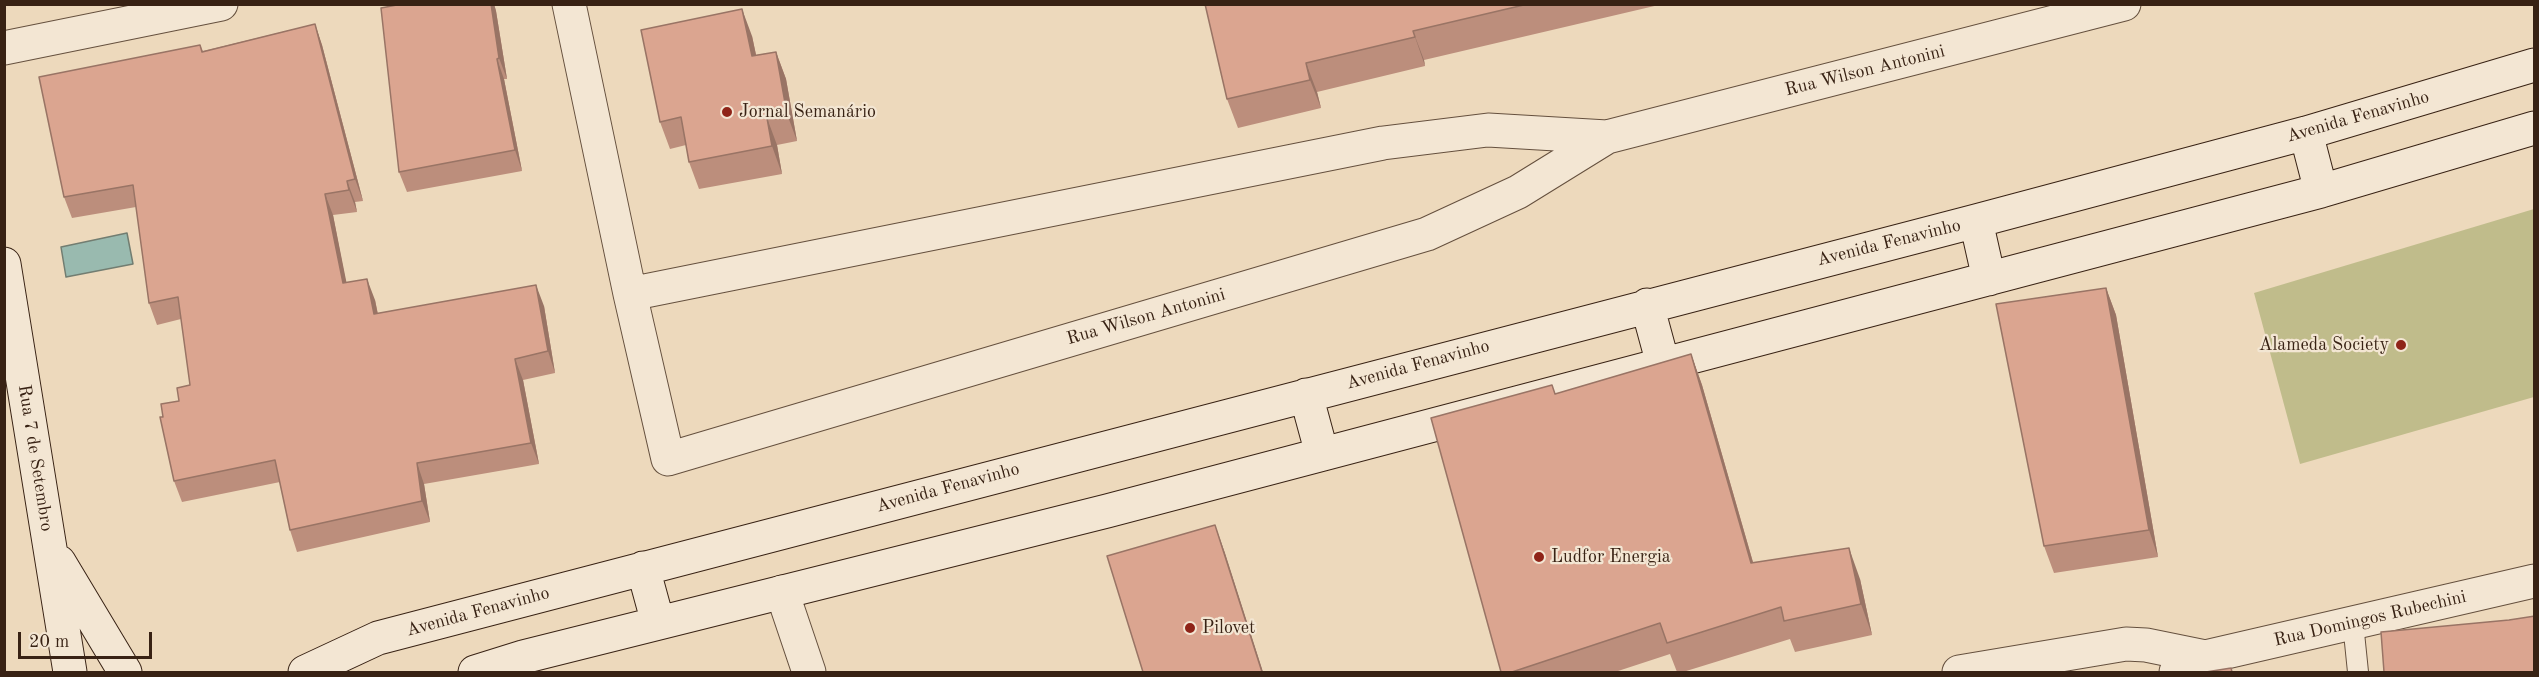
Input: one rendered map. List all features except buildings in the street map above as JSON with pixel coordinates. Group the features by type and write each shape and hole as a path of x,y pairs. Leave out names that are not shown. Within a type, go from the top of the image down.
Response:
{"street":[{"path":"4,48 221,4"},
{"path":"569,4 630,294"},
{"name":"Rua Wilson Antonini","path":"1606,137 1488,130 1383,143 630,294 668,459 1427,234 1518,192 1606,137 2124,4"},
{"name":"Avenida Fenavinho","path":"305,672 378,638 1976,221 2306,133 2535,65"},
{"path":"475,672 524,657 1322,454 1989,279 2321,191 2535,128"},
{"path":"2306,133 2321,191"},
{"path":"1976,221 1989,279"},
{"name":"Rua 7 de Setembro","path":"4,264 70,672"},
{"path":"1647,305 1663,364"},
{"path":"1306,395 1322,454"},
{"name":"Rua 7 de Setembro","path":"49,545 124,672"},
{"path":"643,568 657,623"},
{"name":"Rua Domingos Rubechini","path":"2176,672 2205,657 2535,581"},
{"path":"782,592 809,672"},
{"name":"Rua Domingos Rubechini","path":"1959,672 2126,644 2146,645 2205,657"}],"lane":[{"path":"2353,623 2358,672"}],"shaded area":[{"name":"Alameda Society","path":"2534,209 2534,397 2300,464 2254,293"}],"water":[{"path":"127,233 133,264 66,277 61,247"}],"place":[{"name":"Jornal Semanário","path":"727,112"},
{"name":"Alameda Society","path":"2401,345"},
{"name":"Ludfor Energia","path":"1539,557"},
{"name":"Pilovet","path":"1190,628"}]}
